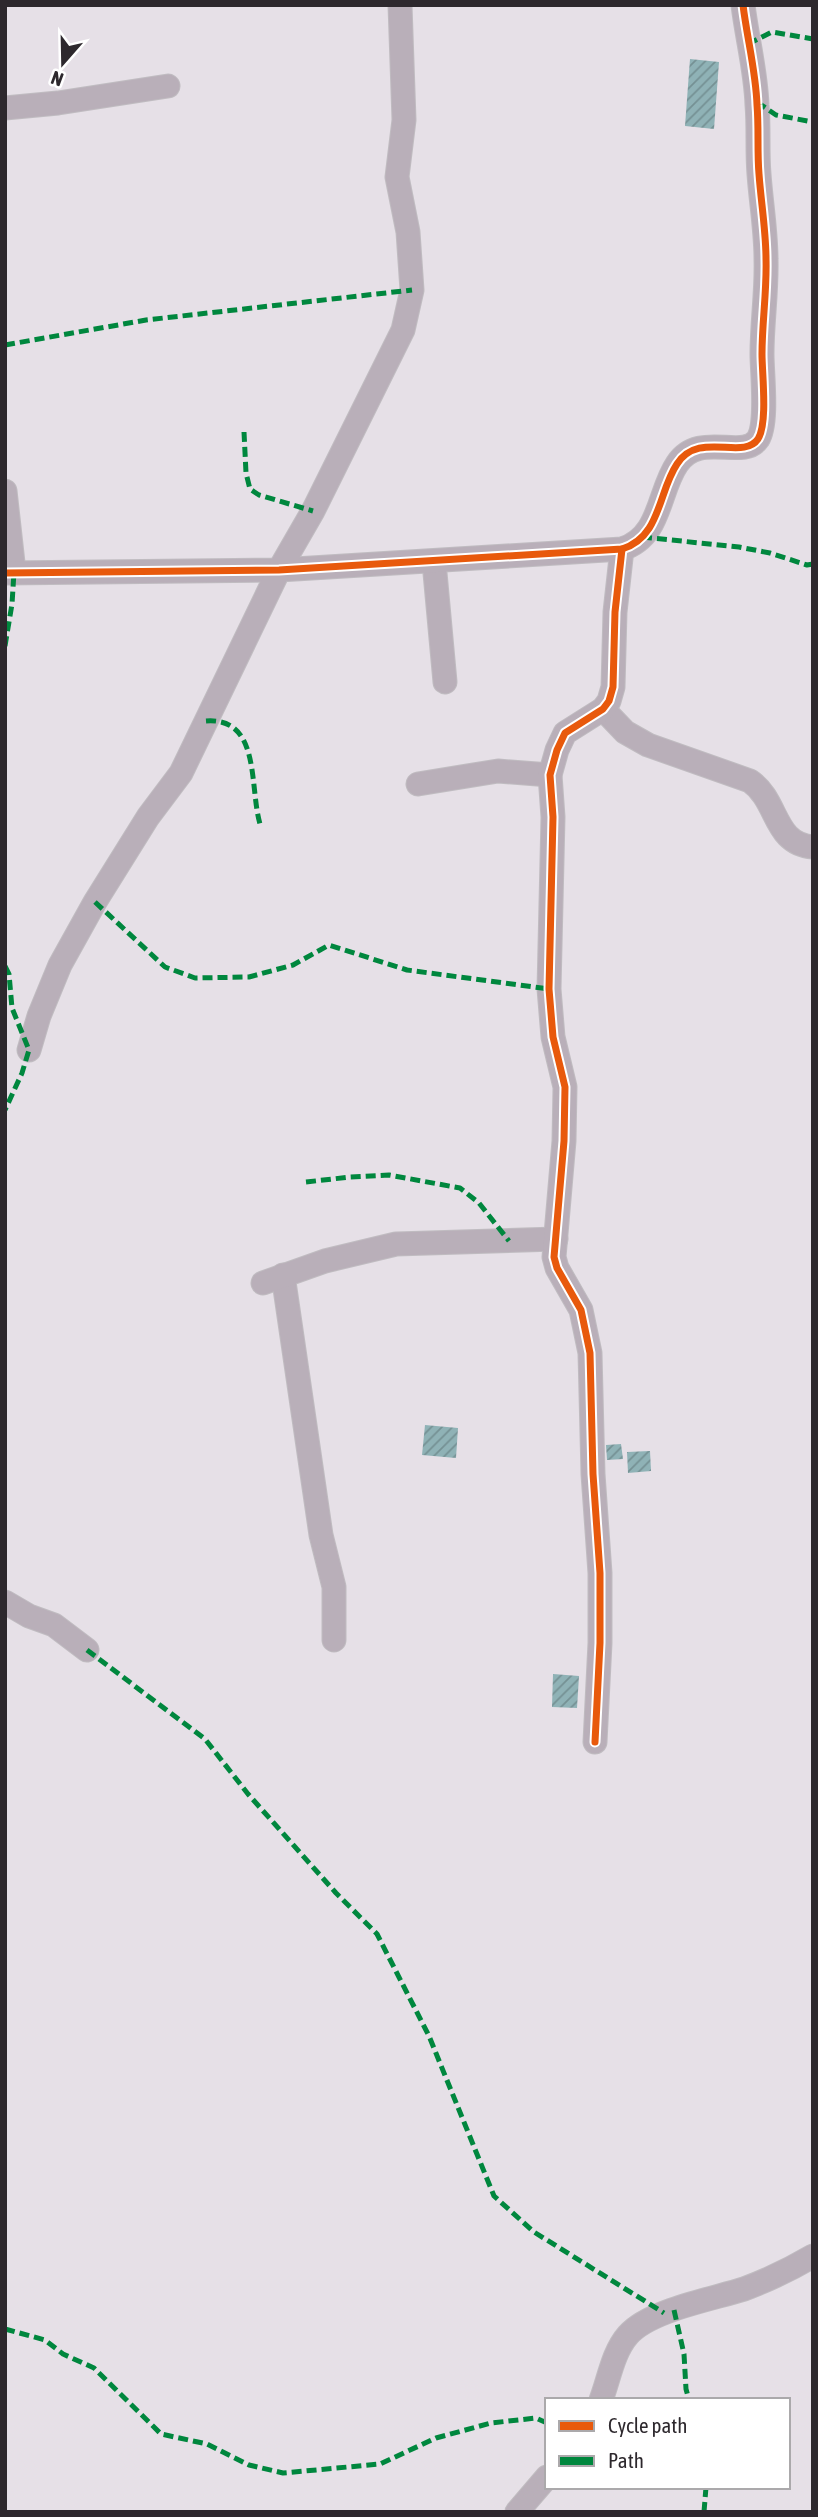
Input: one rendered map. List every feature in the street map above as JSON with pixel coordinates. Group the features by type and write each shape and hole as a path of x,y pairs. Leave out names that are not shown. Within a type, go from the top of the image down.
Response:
{"street":[{"path":"29,1050 39,1016 60,965 95,902 148,817 181,773 279,570 313,511 403,330 412,290 408,232 397,177 404,120 400,5"},
{"path":"5,491 10,572 279,570 434,562 622,549 632,546 652,525 675,465 686,453 697,447 732,448 756,441 760,436 763,418 762,351 766,257 758,171 757,102 743,5"},
{"path":"5,108 58,103 168,86"},
{"path":"595,1742 600,1573 593,1474 590,1353 582,1310 557,1268 554,1257 564,1140 565,1087 553,1037 549,989 553,817 550,775 565,733 603,709 608,701 612,687 615,612 622,549"},
{"path":"434,562 445,682"},
{"path":"603,709 625,732 648,745 750,781 761,788 771,803 782,830 794,843 813,847"},
{"path":"418,784 498,771 550,775"},
{"path":"334,1640 334,1587 321,1535 273,1279 325,1261 396,1244 556,1239"},
{"path":"5,1602 29,1616 54,1625 87,1650"},
{"path":"602,2398 619,2348 629,2333 664,2313 746,2288 813,2256"},
{"path":"517,2512 545,2479"}],"building":[{"path":"690,59 719,62 714,129 685,126"},
{"path":"425,1425 458,1428 456,1458 422,1455"},
{"path":"621,1444 623,1459 607,1460 606,1445"},
{"path":"650,1451 651,1471 628,1473 627,1452"},
{"path":"553,1674 579,1676 577,1708 552,1707"}],"marked path":[{"path":"748,44 772,32 813,39"},
{"path":"757,102 776,115 813,122"},
{"path":"5,345 146,320 412,290"},
{"path":"244,432 246,473 250,489 259,495 313,511"},
{"path":"642,537 739,547 770,553 807,565 813,564"},
{"path":"5,646 14,572"},
{"path":"206,721 224,723 236,730 244,742 250,757 260,824"},
{"path":"95,902 165,967 195,978 249,977 293,965 329,945 407,970 549,989"},
{"path":"5,966 9,974 12,1008 29,1050 5,1110"},
{"path":"306,1182 389,1175 460,1188 479,1203 509,1241"},
{"path":"87,1650 205,1739 248,1794 336,1893 377,1934 429,2036 494,2196 534,2232 664,2313"},
{"path":"674,2310 684,2354 688,2398"},
{"path":"5,2329 45,2340 63,2354 94,2368 161,2434 207,2444 249,2465 283,2473 380,2464 436,2438 491,2423 536,2418 545,2422"},
{"path":"704,2512 706,2489"}],"cycle path":[{"path":"5,573 279,570 622,549 635,543 652,524 671,475 686,454 708,447 751,445 761,432 764,410 762,354 766,248 758,165 756,93 743,5"},
{"path":"595,1742 600,1573 593,1474 590,1353 581,1310 557,1268 554,1257 564,1141 565,1087 553,1037 549,989 553,817 550,775 565,733 603,709 609,701 613,687 615,612 622,549"}]}
